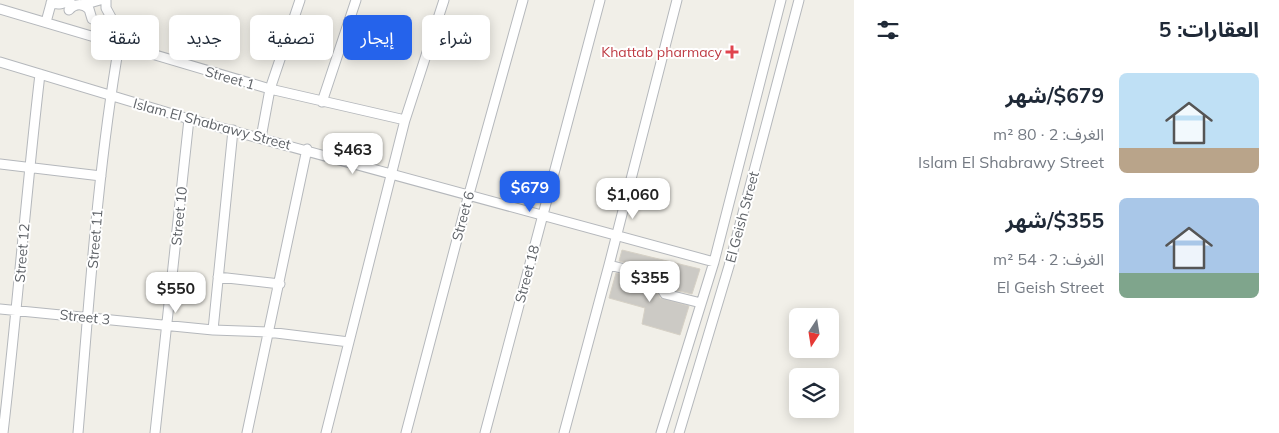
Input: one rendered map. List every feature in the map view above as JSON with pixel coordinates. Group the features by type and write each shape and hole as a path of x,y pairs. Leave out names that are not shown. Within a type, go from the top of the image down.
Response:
{"street":[{"path":"46,22 51,2 58,5 65,3 75,5 100,0"},
{"path":"106,0 106,8 110,15"},
{"path":"261,138 270,90 300,0"},
{"path":"322,102 356,0"},
{"path":"326,433 405,120 444,0"},
{"name":"Street 6","path":"406,433 469,194 523,0"},
{"name":"Street 18","path":"485,433 600,0"},
{"path":"564,433 617,236 677,0"},
{"name":"El Geish Street","path":"661,433 714,262 781,0"},
{"name":"El Geish Street","path":"678,433 729,266 799,0"},
{"path":"84,2 91,16"},
{"name":"Street 1","path":"0,9 91,36"},
{"name":"Street 1","path":"159,57 270,90 405,120"},
{"name":"Street 11","path":"78,433 101,176 116,60"},
{"name":"Islam El Shabrawy Street","path":"0,62 189,119 714,262"},
{"name":"Street 12","path":"3,433 40,74"},
{"path":"761,77 777,82"},
{"name":"Street 10","path":"155,433 189,119"},
{"path":"213,330 233,130"},
{"path":"247,433 307,150"},
{"path":"0,164 101,176"},
{"path":"609,265 662,278 665,280 663,291 665,294 701,303"},
{"path":"218,277 280,284"},
{"name":"Street 3","path":"0,309 213,330 268,332 349,342"}],"building":[{"path":"622,250 700,269 692,294 670,289 671,279 666,273 619,261"},
{"path":"616,273 658,284 657,292 660,298 689,306 680,335 642,324 645,308 609,298"}],"place":[{"name":"Khattab pharmacy","path":"732,52"}]}
